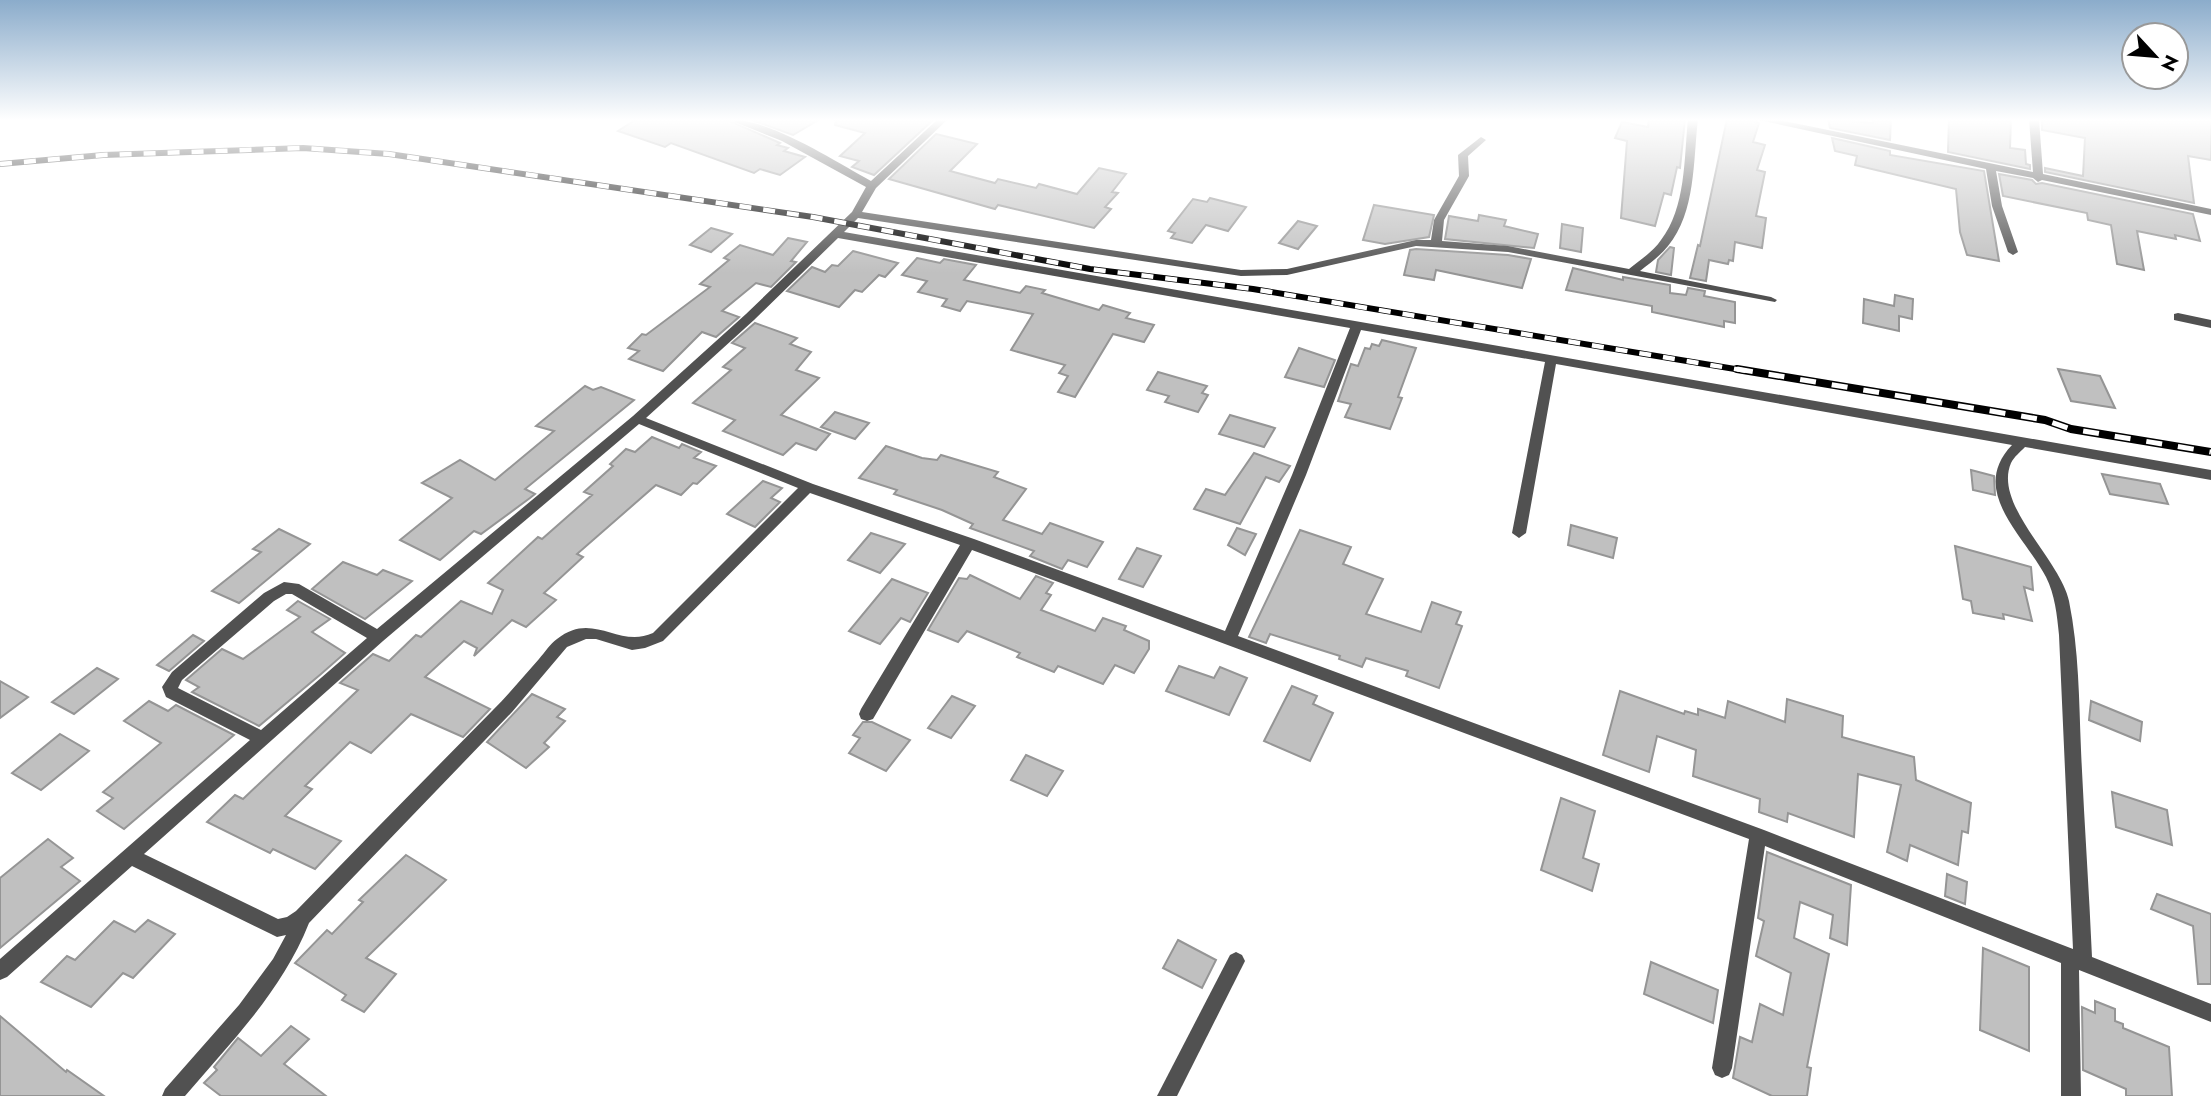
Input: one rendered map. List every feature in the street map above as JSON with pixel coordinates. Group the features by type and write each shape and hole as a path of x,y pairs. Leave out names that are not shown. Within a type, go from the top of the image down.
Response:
{"street":[{"path":"843,170 872,186"},
{"path":"0,971 261,738 636,419 750,317 856,214 872,186 889,170"},
{"path":"1436,244 1439,220 1464,176 1464,170"},
{"path":"1632,273 1658,250 1677,222 1687,170"},
{"path":"1991,170 1997,206 2013,252"},
{"path":"1996,170 2211,212"},
{"path":"2037,170 2038,179"},
{"path":"856,214 1241,272 1287,272 1395,246 1436,244 1508,249 1770,300"},
{"path":"835,234 2211,475"},
{"path":"2178,317 2211,324"},
{"path":"1229,639 1299,475 1357,326"},
{"path":"1519,533 1551,360"},
{"path":"636,419 808,487 969,543 1758,835 2211,1013"},
{"path":"2022,442 2009,451 2000,465 2001,482 2013,516 2050,570 2061,594 2069,656 2077,960 2071,1096"},
{"path":"130,856 276,928 291,925 302,917 496,717 562,643 573,636 591,631 641,644 659,637 808,487"},
{"path":"867,714 969,543"},
{"path":"261,738 171,692 170,687 177,676 269,597 284,588 294,587 378,637"},
{"path":"1722,1068 1758,835"},
{"path":"172,1096 278,971 294,943 302,917"},
{"path":"1167,1096 1236,961"}],"building":[{"path":"764,170 787,170 780,175"},
{"path":"861,170 879,170 874,175"},
{"path":"898,170 951,170 995,183 998,179 1036,188 1039,184 1077,194 1097,170 1126,174 1112,192 1118,193 1105,207 1111,209 1094,228 998,205 995,209 889,179"},
{"path":"1625,170 1676,170 1671,195 1664,193 1655,226 1621,218"},
{"path":"1716,170 1765,172 1756,216 1766,218 1762,248 1735,242 1733,261 1729,260 1728,264 1709,260 1706,281 1690,278 1698,245 1700,246"},
{"path":"1877,170 1984,171 1999,261 1967,255 1960,232 1956,189"},
{"path":"2045,170 2083,176 2083,170 2190,170 2194,203"},
{"path":"1999,174 2032,180 2036,184 2042,183 2193,214 2200,241 2137,231 2144,270 2117,264 2111,225 2088,220 2087,213 2003,196"},
{"path":"1210,198 1246,207 1228,231 1206,225 1192,243 1171,238 1175,233 1168,231 1193,199 1207,202"},
{"path":"1374,205 1434,215 1429,237 1385,244 1363,240"},
{"path":"1479,215 1506,220 1504,226 1538,234 1534,248 1445,239 1449,216 1478,221"},
{"path":"1298,221 1317,226 1298,249 1279,243"},
{"path":"1562,224 1583,228 1581,252 1560,248"},
{"path":"711,228 732,234 711,252 690,245"},
{"path":"788,238 807,242 791,261 796,262 771,287 756,283 722,311 739,317 716,337 702,332 663,371 629,359 639,351 628,348 642,334 646,335 710,287 700,284 729,260 724,258 740,245 773,255"},
{"path":"1670,247 1674,248 1671,275 1656,272 1658,260"},
{"path":"1410,250 1531,259 1522,288 1436,270 1434,280 1404,275"},
{"path":"853,251 898,263 885,277 879,275 862,292 855,290 839,307 787,291 812,267 825,272 832,265 838,266"},
{"path":"917,258 940,263 944,259 976,265 964,280 1020,293 1026,286 1045,290 1042,293 1099,310 1103,305 1130,313 1126,318 1154,325 1144,342 1113,334 1075,397 1058,392 1068,376 1059,373 1065,365 1011,350 1033,314 967,301 960,311 942,306 947,299 918,292 927,281 902,275"},
{"path":"1573,268 1623,280 1623,277 1670,285 1670,293 1686,295 1688,288 1705,291 1704,296 1735,302 1735,323 1724,321 1724,327 1652,312 1652,306 1566,290"},
{"path":"1895,295 1913,299 1912,319 1899,316 1899,331 1863,323 1864,299 1894,306"},
{"path":"755,323 797,338 790,344 811,352 796,370 819,378 781,415 830,434 816,450 796,443 783,455 723,431 735,420 693,403 731,370 723,367 745,348 732,343"},
{"path":"1382,340 1416,348 1398,397 1402,398 1390,429 1345,417 1351,404 1338,401 1351,364 1358,366 1365,348 1370,349 1372,344 1379,346"},
{"path":"1299,348 1335,360 1324,387 1285,377"},
{"path":"2058,369 2100,376 2115,408 2071,401"},
{"path":"1158,372 1207,386 1202,393 1208,395 1198,412 1165,402 1169,396 1147,390"},
{"path":"585,386 593,390 601,387 634,400 525,489 535,494 481,534 474,531 440,560 400,540 452,498 422,483 460,460 495,480 554,431 536,426"},
{"path":"835,412 869,423 855,439 821,427"},
{"path":"1230,415 1275,428 1264,447 1219,434"},
{"path":"652,437 679,448 682,444 701,452 694,458 716,466 681,495 656,485 577,554 583,557 544,593 556,600 526,627 512,620 474,656 477,648 464,641 425,677 490,709 463,737 411,714 371,753 350,742 305,786 312,789 285,816 341,841 315,869 273,849 270,853 207,822 235,795 243,799 358,690 340,683 373,654 389,661 416,635 421,637 461,601 492,614 503,590 488,583 538,537 542,539 592,495 584,492 613,466 610,464 626,449 635,452"},
{"path":"886,446 922,458 937,460 941,455 998,472 994,477 1026,489 1003,520 1042,534 1050,523 1103,542 1087,567 1068,560 1062,569 1030,556 1034,551 970,528 973,524 894,494 897,490 859,478"},
{"path":"1254,453 1290,466 1279,482 1266,477 1240,524 1194,509 1206,489 1225,495"},
{"path":"1971,470 1994,476 1995,495 1973,490"},
{"path":"2102,474 2160,484 2168,504 2110,494"},
{"path":"763,481 782,488 771,498 780,502 755,527 727,514"},
{"path":"1571,525 1617,538 1613,558 1568,545"},
{"path":"1237,528 1256,534 1245,555 1228,545"},
{"path":"279,529 310,544 239,603 212,591 261,552 253,549"},
{"path":"1300,530 1351,547 1343,564 1383,579 1366,614 1421,632 1432,602 1461,612 1456,624 1462,626 1439,688 1406,676 1408,671 1366,658 1362,667 1339,659 1340,656 1270,634 1266,643 1249,637"},
{"path":"871,533 905,544 880,573 848,560"},
{"path":"1955,546 2031,567 2033,590 2024,587 2032,621 2003,614 2004,619 1973,613 1971,601 1963,599"},
{"path":"1137,548 1161,556 1143,587 1119,579"},
{"path":"343,562 377,575 383,570 412,581 365,619 312,589"},
{"path":"970,575 1020,599 1036,576 1053,583 1046,593 1051,595 1041,610 1095,631 1103,618 1126,626 1124,630 1149,641 1149,649 1134,673 1115,665 1103,684 1058,666 1054,672 1017,657 1020,653 967,631 958,642 928,630 959,578 967,579"},
{"path":"892,579 928,593 910,622 901,618 880,644 849,631"},
{"path":"298,601 330,619 312,632 345,653 321,674 259,726 192,692 199,687 186,680 222,649 243,659 300,617 287,610"},
{"path":"193,635 204,641 169,671 157,665"},
{"path":"1179,666 1214,678 1220,667 1247,678 1229,715 1166,691"},
{"path":"97,668 118,679 74,714 52,702"},
{"path":"0,681 28,697 0,718"},
{"path":"1292,686 1317,696 1313,704 1333,713 1310,761 1264,741"},
{"path":"1620,691 1684,714 1685,711 1698,715 1698,709 1725,718 1728,701 1785,722 1787,699 1843,716 1842,737 1914,757 1916,780 1971,803 1968,833 1962,831 1958,865 1910,845 1907,861 1887,852 1901,785 1858,774 1854,837 1788,813 1787,822 1759,812 1760,799 1693,776 1696,750 1657,736 1649,772 1603,755"},
{"path":"532,694 565,709 557,717 565,721 544,743 549,747 526,768 487,742"},
{"path":"952,696 975,706 951,738 928,728"},
{"path":"149,701 168,711 176,705 234,735 124,829 97,811 113,798 103,792 161,743 124,721"},
{"path":"2091,701 2142,722 2140,741 2089,720"},
{"path":"863,722 872,722 910,740 886,771 849,753 860,738 853,735"},
{"path":"60,734 89,751 41,790 12,773"},
{"path":"1026,755 1063,771 1047,796 1011,780"},
{"path":"2112,792 2167,810 2172,845 2116,827"},
{"path":"1561,798 1595,811 1583,858 1599,864 1592,891 1541,870"},
{"path":"48,839 73,858 61,867 80,881 0,948 0,878"},
{"path":"1767,852 1851,885 1847,945 1830,938 1833,915 1800,902 1794,938 1829,954 1807,1067 1811,1068 1807,1096 1772,1096 1733,1078 1740,1037 1752,1042 1760,1004 1783,1015 1791,973 1756,956 1764,921 1758,918"},
{"path":"406,855 446,880 366,958 396,974 364,1012 342,1000 346,995 295,963 327,930 332,934 363,902 359,900"},
{"path":"1947,874 1967,882 1965,904 1945,896"},
{"path":"2157,894 2211,914 2211,984 2198,984 2193,926 2151,909"},
{"path":"148,920 175,934 133,978 123,973 91,1007 41,982 67,956 75,960 114,921 135,932"},
{"path":"1178,940 1216,960 1202,988 1163,968"},
{"path":"1983,948 2029,967 2029,1051 1980,1030"},
{"path":"1651,962 1718,990 1713,1023 1644,994"},
{"path":"2095,1001 2115,1009 2115,1021 2123,1024 2123,1028 2169,1047 2172,1096 2126,1096 2126,1089 2083,1070 2082,1007 2095,1013"},
{"path":"0,1016 66,1072 67,1070 104,1096 0,1096"},
{"path":"291,1026 309,1039 284,1064 326,1096 221,1096 204,1083 217,1070 214,1067 238,1038 261,1056"}],"railway":[{"path":"498,170 813,217 1090,269 1253,289 1747,371"},
{"path":"1737,369 2045,420 2071,429 2211,452"}]}
